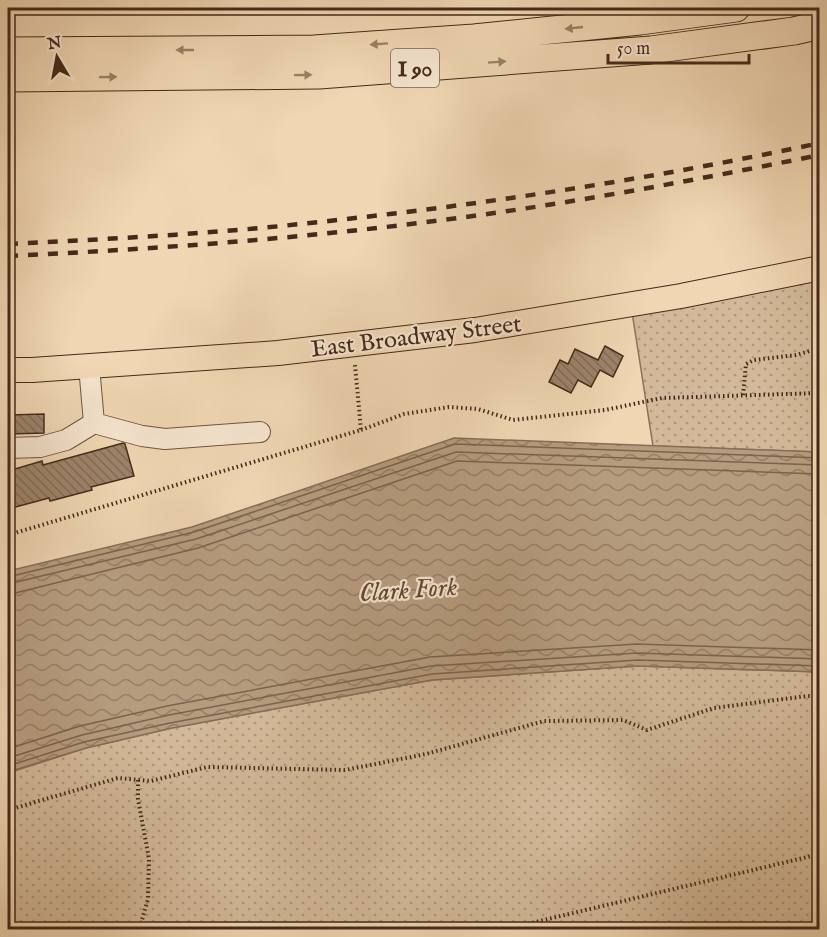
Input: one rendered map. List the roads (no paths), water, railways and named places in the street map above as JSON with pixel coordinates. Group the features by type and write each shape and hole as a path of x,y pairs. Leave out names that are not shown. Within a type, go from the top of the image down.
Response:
{"highway":[{"name":"I 90","path":"8,51 314,49 486,36 640,21 736,8"},
{"name":"I 90","path":"8,78 319,75 651,50 819,26"}],"main road":[{"name":"East Broadway Street","path":"8,370 278,353 475,330 681,296 819,268"}],"lane":[{"path":"89,366 94,423"},
{"path":"8,448 40,447 66,440 94,423 142,436 165,439 260,432"}],"water":[{"name":"Clark Fork","path":"454,438 819,452 819,672 638,666 432,680 172,728 86,748 8,772 8,571 192,527"}],"railway":[{"path":"8,244 235,230 438,208 566,190 820,143"},
{"path":"8,256 233,242 402,225 594,197 820,155"}]}
